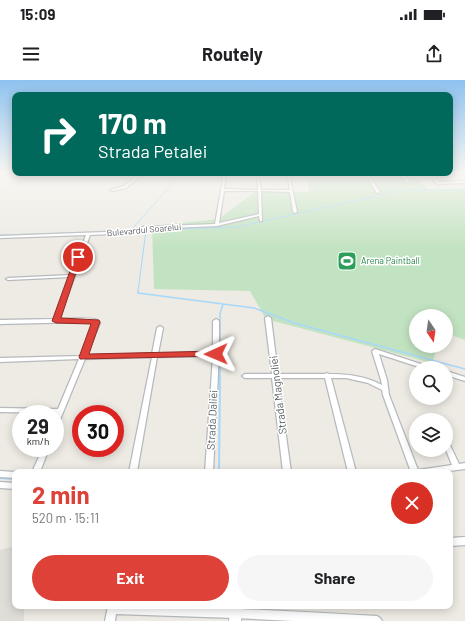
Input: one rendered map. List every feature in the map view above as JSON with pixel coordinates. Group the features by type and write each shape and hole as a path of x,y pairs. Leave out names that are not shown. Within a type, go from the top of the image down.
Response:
{"street":[{"path":"217,225 221,198"},
{"path":"259,198 261,220"},
{"path":"292,198 295,212"},
{"name":"Bulevardul Soarelui","path":"0,237 132,232 137,229 217,225 260,215"},
{"path":"56,321 71,276 88,234"},
{"path":"8,279 71,276"},
{"name":"Strada Magnoliei","path":"268,318 287,469"},
{"name":"Strada Daliei","path":"210,469 216,354 216,321"},
{"path":"0,322 96,322 84,357 64,405"},
{"path":"134,469 160,328"},
{"path":"409,362 375,351 384,380 385,389 414,469"},
{"path":"0,360 216,354"},
{"path":"327,375 351,469"},
{"path":"245,376 327,375 360,378 385,389"},
{"path":"453,375 465,379"},
{"path":"0,410 12,410"},
{"path":"440,469 461,466 453,454"},
{"path":"37,469 42,457"},
{"path":"0,474 12,475"},
{"path":"0,486 12,486"},
{"path":"453,542 465,541"},
{"path":"110,621 112,609"},
{"path":"137,609 378,621"}],"shaded area":[{"path":"12,547 12,609 24,609 24,621 0,621 0,550"}],"green space":[{"path":"246,198 465,198 465,340 453,336 453,309 409,309 409,353 436,353 433,361 424,361 266,319 250,291 154,289 152,226 219,219"}],"waterway":[{"path":"156,230 237,227 367,198"},
{"path":"131,230 159,199"},
{"path":"138,292 146,230"},
{"path":"139,231 146,230"},
{"path":"146,230 151,230"},
{"path":"0,235 132,231"},
{"path":"138,292 254,308 294,323 465,369"},
{"path":"220,375 220,314 223,304"},
{"path":"219,469 220,375"},
{"path":"0,478 12,479"}],"place":[{"name":"Arena Paintball","path":"347,261"}],"route":[{"path":"78,257 56,321 89,320 97,323 84,357 216,354"}]}
